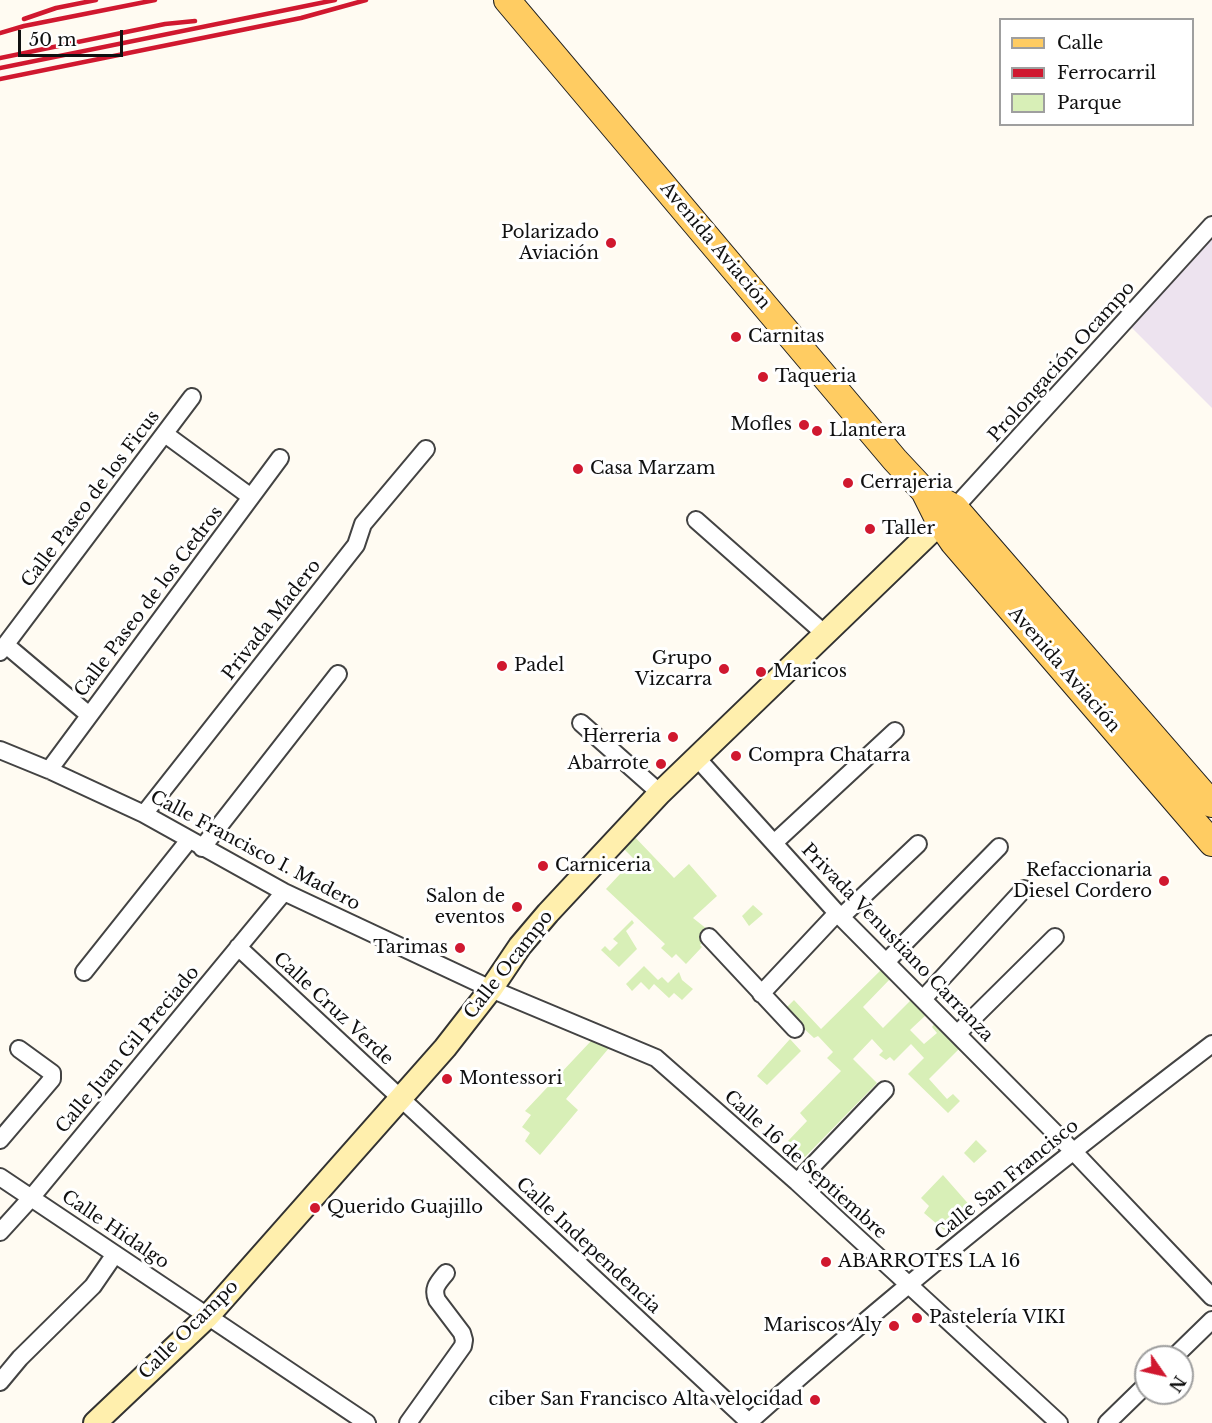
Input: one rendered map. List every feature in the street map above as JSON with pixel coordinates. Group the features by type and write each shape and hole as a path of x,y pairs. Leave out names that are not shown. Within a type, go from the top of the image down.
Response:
{"main road":[{"name":"Avenida Aviación","path":"507,0 895,460 1212,804"},
{"name":"Avenida Aviación","path":"947,516 953,542 1212,843"}],"street":[{"name":"Prolongación Ocampo","path":"947,516 1212,225"},
{"name":"Calle Paseo de los Ficus","path":"3,648 192,397"},
{"path":"165,434 251,497"},
{"name":"Privada Madero","path":"144,814 356,545 363,524 426,449"},
{"name":"Calle Paseo de los Cedros","path":"49,770 280,458"},
{"name":"Calle Ocampo","path":"95,1423 207,1316 445,1048 534,929 660,794 947,516"},
{"path":"696,520 825,634"},
{"path":"3,648 89,715"},
{"path":"84,972 338,674"},
{"path":"581,723 660,794"},
{"path":"774,843 896,731"},
{"name":"Calle Francisco I. Madero","path":"0,750 144,814 284,892 491,988"},
{"name":"Privada Venustiano Carranza","path":"697,758 839,915 1074,1152 1212,1297"},
{"path":"761,993 839,915 918,844"},
{"path":"886,962 999,847"},
{"path":"923,999 1024,889"},
{"name":"Calle Juan Gil Preciado","path":"0,1232 31,1198 284,892"},
{"path":"709,937 795,1029"},
{"path":"957,1034 1055,937"},
{"name":"Calle Cruz Verde","path":"238,947 401,1098"},
{"name":"Calle 16 de Septiembre","path":"491,988 656,1058 797,1182 1059,1423"},
{"name":"Calle San Francisco","path":"749,1423 908,1283 1212,1044"},
{"path":"0,1140 52,1079 52,1073 19,1049"},
{"path":"797,1182 885,1090"},
{"name":"Calle Independencia","path":"401,1098 749,1423"},
{"name":"Calle Hidalgo","path":"0,1177 367,1423"},
{"path":"0,1382 20,1358 93,1286 115,1254"},
{"path":"408,1423 463,1346 462,1333 436,1300 434,1293 435,1287 446,1274"},
{"path":"1186,1345 1212,1320"},
{"path":"1107,1423 1134,1396"}],"shaded area":[{"path":"1212,225 1212,408 1126,322"}],"green space":[{"path":"631,833 674,878 689,864 717,896 693,918 712,933 686,964 676,954 672,958 661,948 665,944 606,889 634,859 622,847"},
{"path":"753,905 763,914 749,926 742,916"},
{"path":"632,920 634,923 626,931 637,949 619,967 601,950 605,946 610,951 618,943 613,939"},
{"path":"644,966 658,980 662,977 668,983 679,972 682,980 693,989 682,1000 674,993 669,998 654,984 649,990 641,982 632,991 626,984"},
{"path":"882,969 891,978 863,1007 883,1028 911,1000 927,1014 910,1030 924,1044 937,1033 932,1027 935,1023 961,1047 929,1079 947,1099 953,1094 960,1101 948,1113 908,1074 924,1058 911,1044 894,1061 890,1057 886,1060 879,1055 883,1051 872,1039 853,1059 877,1083 805,1157 798,1153 788,1141 807,1121 800,1113 841,1071 827,1058 833,1052 818,1036 814,1038 784,1010 794,1000 821,1029"},
{"path":"790,1039 801,1051 767,1085 757,1076"},
{"path":"591,1041 609,1048 566,1099 578,1110 540,1155 525,1141 530,1133 522,1127 531,1115 525,1111"},
{"path":"976,1140 987,1151 974,1163 964,1153"},
{"path":"943,1175 972,1208 944,1230 924,1213 929,1206 921,1198"}],"railway":[{"path":"24,19 56,8 96,0"},
{"path":"0,33 24,26 155,0"},
{"path":"0,68 335,0"},
{"path":"0,79 301,18 366,0"},
{"path":"0,58 165,24 195,21"}],"place":[{"name":"Polarizado Aviación","path":"611,243"},
{"name":"Carnitas","path":"736,337"},
{"name":"Taqueria","path":"763,377"},
{"name":"Mofles","path":"804,425"},
{"name":"Llantera","path":"817,431"},
{"name":"Casa Marzam","path":"578,469"},
{"name":"Cerrajeria","path":"848,483"},
{"name":"Taller","path":"870,529"},
{"name":"Padel","path":"502,666"},
{"name":"Grupo Vizcarra","path":"724,669"},
{"name":"Maricos","path":"761,672"},
{"name":"Herreria","path":"673,737"},
{"name":"Compra Chatarra","path":"736,756"},
{"name":"Abarrote","path":"661,764"},
{"name":"Carniceria","path":"543,866"},
{"name":"Refaccionaria Diesel Cordero","path":"1164,881"},
{"name":"Salon de eventos","path":"517,907"},
{"name":"Tarimas","path":"460,948"},
{"name":"Montessori","path":"447,1079"},
{"name":"Querido Guajillo","path":"315,1208"},
{"name":"ABARROTES LA 16","path":"826,1262"},
{"name":"Pastelería VIKI","path":"917,1318"},
{"name":"Mariscos Aly","path":"894,1326"},
{"name":"ciber San Francisco Alta velocidad","path":"815,1400"}]}
